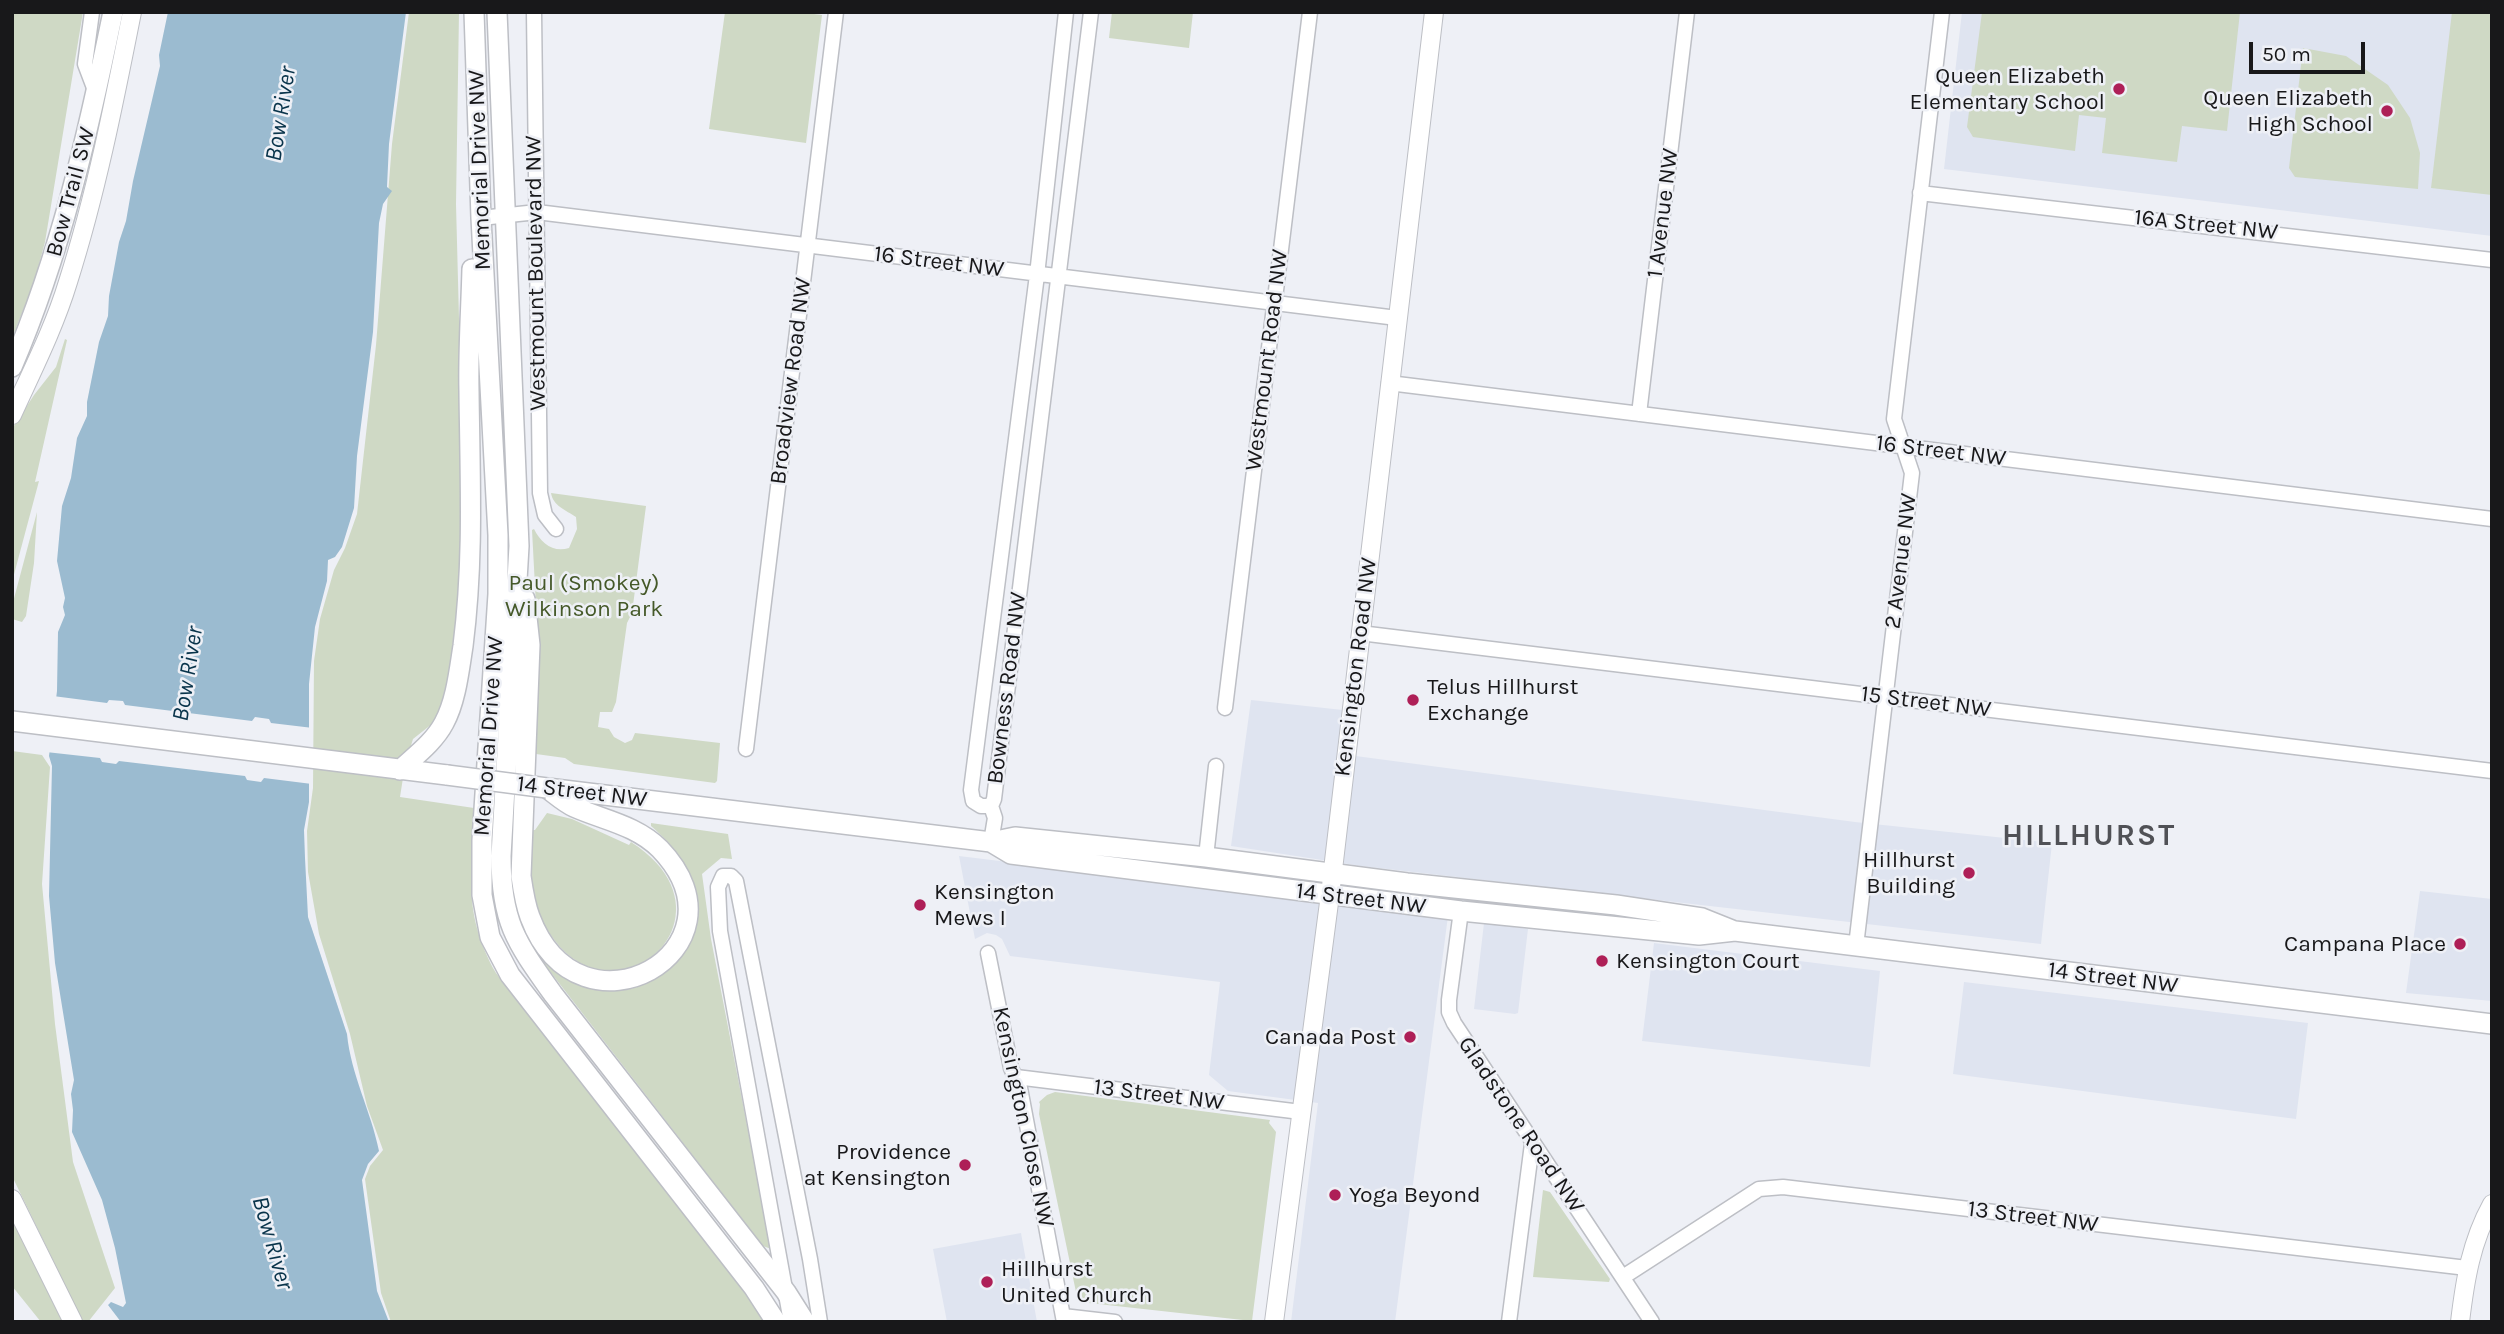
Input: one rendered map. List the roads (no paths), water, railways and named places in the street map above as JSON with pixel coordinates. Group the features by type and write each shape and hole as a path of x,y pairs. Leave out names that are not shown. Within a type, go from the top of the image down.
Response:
{"main road":[{"name":"Bow Trail SW","path":"12,367 47,278 70,205 113,12"},
{"name":"Memorial Drive NW","path":"474,12 481,238 498,547 498,594 482,839 482,895 490,937 518,986 754,1288 776,1322"},
{"name":"Memorial Drive NW","path":"497,12 519,546 501,856 501,886 512,933 553,994 786,1292 805,1322"},
{"path":"400,770 436,736 444,723 451,706 461,654 467,612 472,524 469,387 472,264 481,238"},
{"path":"519,546 530,645 521,876 526,906 545,946 553,956 574,971 592,979 609,982 642,976 665,961 680,942 687,909 687,895 681,878 658,847 641,834 606,818 572,807 547,788"},
{"name":"14 Street NW","path":"12,721 991,842 1016,837 1332,871 1407,883 1628,907 1702,918 1735,931"},
{"name":"14 Street NW","path":"991,842 1011,854 1461,911 1699,935 1735,931 2492,1024"}],"street":[{"path":"92,12 85,64 96,94"},
{"path":"12,415 54,323 68,284 101,162 132,12"},
{"name":"Westmount Boulevard NW","path":"534,12 540,493 545,515 556,529"},
{"name":"Broadview Road NW","path":"746,749 836,12"},
{"name":"Bowness Road NW","path":"1066,12 1037,275 971,790 973,801 981,806 991,806 994,799 1091,12"},
{"name":"Westmount Road NW","path":"1224,708 1310,12"},
{"name":"Kensington Road NW","path":"1275,1322 1330,895 1434,12"},
{"name":"1 Avenue NW","path":"1639,414 1687,12"},
{"name":"2 Avenue NW","path":"1856,946 1912,473 1894,419 1941,12"},
{"name":"16A Street NW","path":"1920,193 2492,260"},
{"name":"16 Street NW","path":"481,218 537,212 1397,318"},
{"name":"16 Street NW","path":"1390,383 2492,519"},
{"name":"15 Street NW","path":"1360,633 2492,771"},
{"path":"1206,857 1216,766"},
{"path":"991,806 995,818 991,842"},
{"name":"Memorial Drive NW","path":"791,1322 720,931 718,887 723,876 730,876 736,881 820,1322"},
{"name":"Gladstone Road NW","path":"1461,911 1449,1012 1454,1023 1652,1322"},
{"name":"Kensington Close NW","path":"988,953 1011,1068 1020,1088 1064,1319"},
{"name":"13 Street NW","path":"1016,1077 1301,1112"},
{"path":"1509,1322 1532,1144"},
{"name":"13 Street NW","path":"1623,1277 1759,1189 1783,1187 2467,1268"},
{"path":"12,1199 73,1322"},
{"path":"2460,1322 2467,1268 2476,1238 2492,1204"},
{"path":"1064,1319 1115,1322"}],"water":[{"name":"Bow River","path":"168,12 406,12 389,144 387,187 392,191 383,204 379,223 373,332 357,456 354,508 342,547 335,557 328,560 327,581 315,627 309,684 309,802 304,830 308,917 347,1034 353,1064 379,1151 368,1164 362,1180 377,1291 389,1322 121,1322 108,1305 111,1302 123,1307 126,1303 115,1248 102,1200 72,1132 71,1094 74,1080 55,963 49,896 52,766 49,756 57,691 58,632 65,615 65,598 57,561 62,506 71,478 77,438 87,416 87,402 99,342 108,316 119,242 160,66 159,55"}],"place":[{"name":"Queen Elizabeth Elementary School","path":"2119,89"},
{"name":"Queen Elizabeth High School","path":"2387,111"},
{"name":"Telus Hillhurst Exchange","path":"1413,700"},
{"name":"Hillhurst Building","path":"1969,873"},
{"name":"Kensington Mews I","path":"920,905"},
{"name":"Campana Place","path":"2460,944"},
{"name":"Kensington Court","path":"1602,961"},
{"name":"Canada Post","path":"1410,1037"},
{"name":"Providence at Kensington","path":"965,1165"},
{"name":"Yoga Beyond","path":"1335,1195"},
{"name":"Hillhurst United Church","path":"987,1282"}],"district":[{"name":"HILLHURST","path":"2089,836"}],"park label":[{"name":"Paul (Smokey) Wilkinson Park","path":"584,596"}]}
